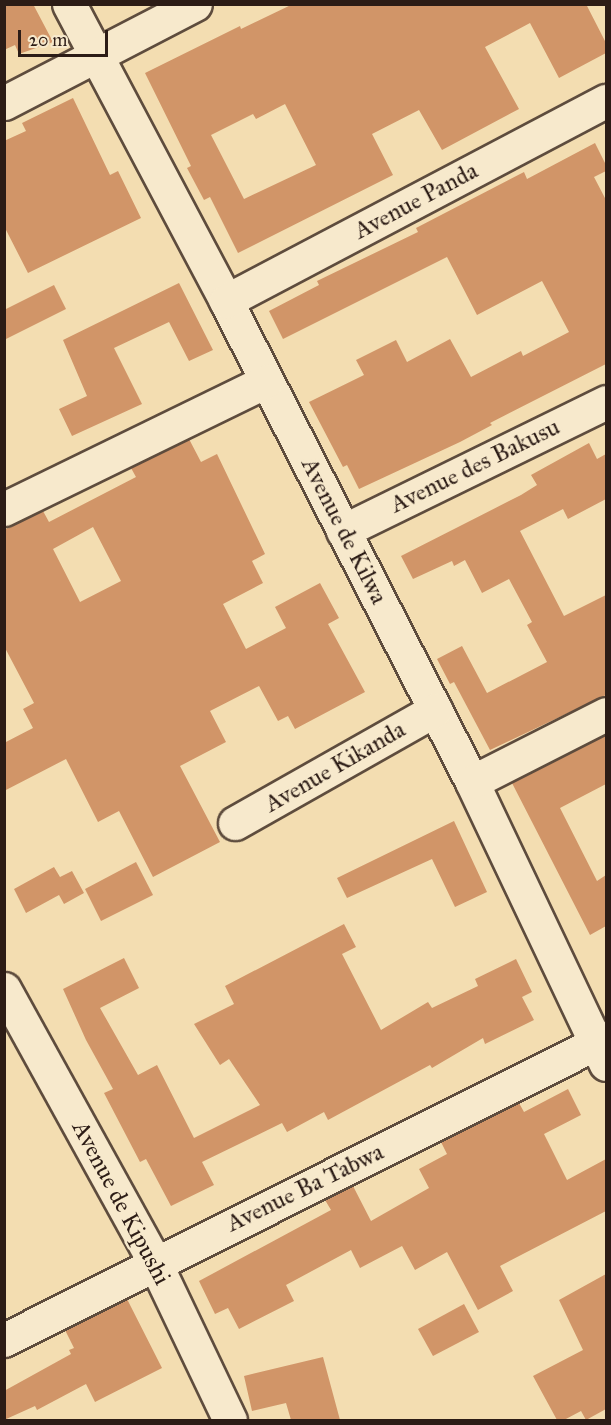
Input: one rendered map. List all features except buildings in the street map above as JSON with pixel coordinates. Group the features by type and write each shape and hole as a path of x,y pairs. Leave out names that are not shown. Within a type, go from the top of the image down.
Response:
{"street":[{"name":"Avenue de Kilwa","path":"69,4 226,301 472,782 603,1049"},
{"path":"4,102 195,4"},
{"name":"Avenue Panda","path":"226,301 606,101"},
{"path":"4,509 266,381"},
{"name":"Avenue des Bakusu","path":"343,531 606,402"},
{"name":"Avenue Kikanda","path":"235,824 435,710"},
{"path":"472,782 606,714"},
{"name":"Avenue de Kipushi","path":"4,989 155,1263 230,1420"},
{"name":"Avenue Ba Tabwa","path":"4,1340 155,1263 603,1049"}]}
